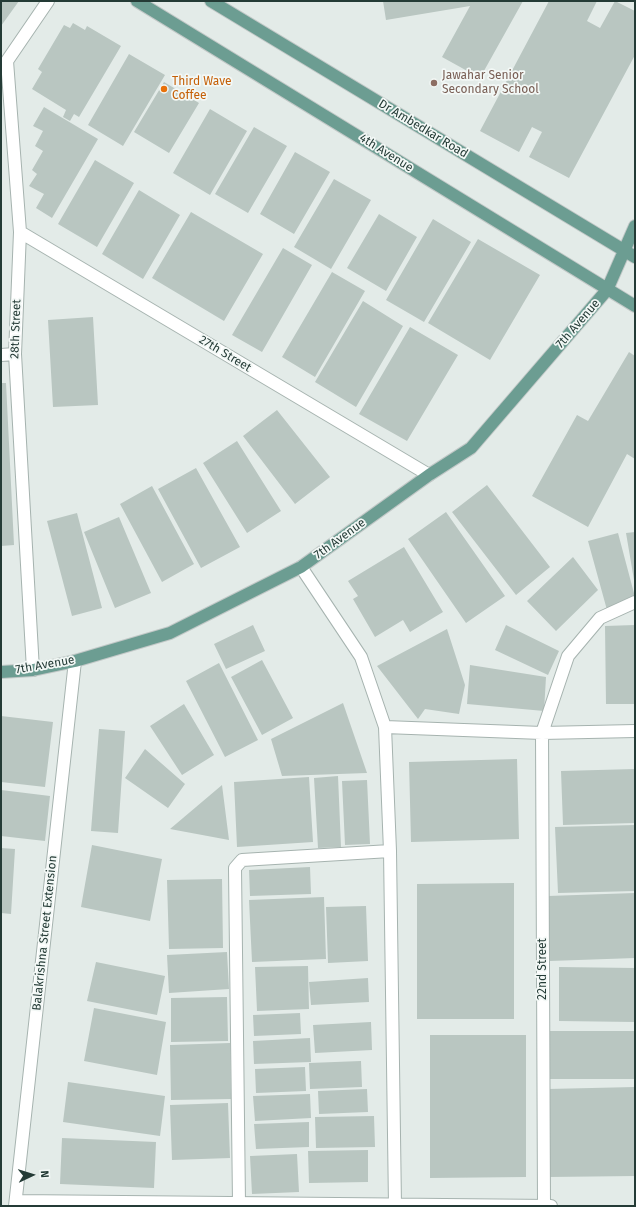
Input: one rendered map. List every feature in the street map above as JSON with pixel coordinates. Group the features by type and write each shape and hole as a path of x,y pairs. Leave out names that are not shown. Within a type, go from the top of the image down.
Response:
{"main road":[{"name":"4th Avenue","path":"137,1 635,306"},
{"name":"Dr Ambedkar Road","path":"211,1 630,254"},
{"name":"7th Avenue","path":"1,672 33,670 75,661 170,633 301,567 430,475 471,448 607,290 630,254 635,226"}],"street":[{"name":"28th Street","path":"33,670 15,354 20,232 4,61 48,1"},
{"name":"27th Street","path":"20,232 430,475"},
{"path":"1,355 15,354"},
{"path":"301,567 361,658 386,727 390,851 395,1206"},
{"name":"22nd Street","path":"544,1206 542,732 568,656 600,618 635,602"},
{"name":"Balakrishna Street Extension","path":"15,1203 75,661"},
{"path":"386,727 542,732 635,731"},
{"path":"239,1203 235,868 242,860 390,851"},
{"path":"15,1203 239,1203 332,1206 551,1206"}],"building":[{"path":"1,1 19,1 1,26"},
{"path":"383,1 523,1 480,78 442,57 470,6 386,20"},
{"path":"549,1 597,1 587,21 600,28 615,1 635,11 635,55 569,178 529,157 542,132 532,127 519,152 480,131"},
{"path":"73,23 85,30 87,26 121,46 79,117 74,114 70,121 63,117 66,110 32,89 42,72 38,69 64,25 70,28"},
{"path":"129,54 165,75 123,146 88,125"},
{"path":"164,82 199,103 169,153 134,132"},
{"path":"44,107 98,139 52,218 36,208 44,194 29,186 37,174 32,170 43,151 35,146 43,131 33,126"},
{"path":"210,109 247,131 210,195 173,173"},
{"path":"254,127 287,146 248,213 215,194"},
{"path":"295,152 330,172 294,234 260,214"},
{"path":"95,160 134,183 97,247 58,224"},
{"path":"334,179 371,200 331,269 294,247"},
{"path":"139,190 180,215 143,279 102,254"},
{"path":"191,212 263,254 224,321 152,278"},
{"path":"379,214 417,237 386,291 347,268"},
{"path":"433,219 471,242 424,322 386,300"},
{"path":"478,239 540,275 490,360 428,323"},
{"path":"283,248 312,265 262,352 232,335"},
{"path":"332,272 365,291 315,377 282,357"},
{"path":"363,301 403,326 356,407 315,382"},
{"path":"93,317 98,405 53,407 48,320"},
{"path":"410,327 458,355 407,441 359,414"},
{"path":"629,352 635,356 635,459 627,454 588,527 532,496 577,415 588,421"},
{"path":"1,383 6,383 14,545 1,546"},
{"path":"277,410 330,477 295,504 243,436"},
{"path":"237,441 281,511 247,533 203,463"},
{"path":"196,468 240,547 201,568 158,489"},
{"path":"487,485 550,567 516,595 452,512"},
{"path":"152,486 194,564 162,582 120,504"},
{"path":"446,512 505,596 466,623 408,539"},
{"path":"77,513 102,608 72,616 47,521"},
{"path":"119,517 151,593 115,608 84,532"},
{"path":"635,532 635,580 634,580 626,533"},
{"path":"618,533 635,597 607,610 588,541"},
{"path":"404,547 443,612 410,632 403,620 375,637 353,599 358,596 348,581"},
{"path":"573,557 598,590 556,631 527,601"},
{"path":"253,625 265,651 226,669 214,644"},
{"path":"506,625 559,651 548,675 495,650"},
{"path":"635,625 635,704 606,704 605,626"},
{"path":"447,629 465,685 459,714 425,709 418,719 377,666"},
{"path":"262,660 293,718 262,735 231,677"},
{"path":"219,663 258,740 225,757 186,681"},
{"path":"470,665 546,677 544,711 467,704"},
{"path":"343,703 367,773 282,776 271,739"},
{"path":"184,704 214,755 182,775 150,726"},
{"path":"1,716 53,722 45,787 1,782"},
{"path":"99,729 125,731 118,833 91,831"},
{"path":"145,749 185,784 168,808 125,778"},
{"path":"517,759 519,839 411,842 409,762"},
{"path":"635,769 635,823 563,825 561,771"},
{"path":"338,776 341,847 318,848 314,778"},
{"path":"309,777 313,842 237,847 234,782"},
{"path":"367,780 370,844 345,845 342,781"},
{"path":"222,785 229,840 170,829"},
{"path":"1,790 50,796 45,841 1,836"},
{"path":"635,825 635,891 558,893 555,827"},
{"path":"92,845 162,859 150,921 81,907"},
{"path":"1,848 15,849 11,914 1,913"},
{"path":"310,867 311,894 250,896 249,870"},
{"path":"222,879 223,948 169,949 167,880"},
{"path":"514,883 514,1019 417,1019 417,884"},
{"path":"635,893 635,958 550,961 548,896"},
{"path":"324,897 326,959 252,962 249,900"},
{"path":"366,906 368,961 328,963 326,907"},
{"path":"227,952 229,989 169,993 167,955"},
{"path":"96,962 165,976 157,1015 87,1001"},
{"path":"308,966 309,1009 257,1011 255,967"},
{"path":"559,967 635,968 635,1022 559,1021"},
{"path":"368,978 369,1002 311,1005 309,982"},
{"path":"227,997 228,1041 171,1042 171,998"},
{"path":"94,1008 166,1022 157,1075 84,1061"},
{"path":"300,1013 301,1034 254,1036 253,1015"},
{"path":"371,1022 372,1050 315,1053 313,1025"},
{"path":"550,1031 635,1031 635,1079 549,1079"},
{"path":"430,1035 526,1035 526,1177 430,1178"},
{"path":"310,1038 311,1062 254,1064 253,1041"},
{"path":"230,1043 231,1099 171,1100 170,1045"},
{"path":"361,1061 362,1087 310,1089 309,1063"},
{"path":"305,1067 306,1091 256,1093 255,1069"},
{"path":"68,1082 165,1096 160,1136 63,1122"},
{"path":"635,1087 635,1176 549,1177 548,1089"},
{"path":"367,1089 368,1112 319,1114 318,1091"},
{"path":"310,1094 311,1118 255,1121 253,1096"},
{"path":"228,1103 230,1158 172,1160 170,1105"},
{"path":"374,1116 375,1147 316,1148 315,1117"},
{"path":"309,1122 309,1147 256,1149 254,1124"},
{"path":"62,1138 156,1142 154,1188 60,1184"},
{"path":"368,1150 368,1182 309,1183 308,1151"},
{"path":"297,1154 299,1192 252,1194 250,1156"}],"place":[{"name":"Jawahar Senior Secondary School","path":"434,83"},
{"name":"Third Wave Coffee","path":"164,89"}]}
